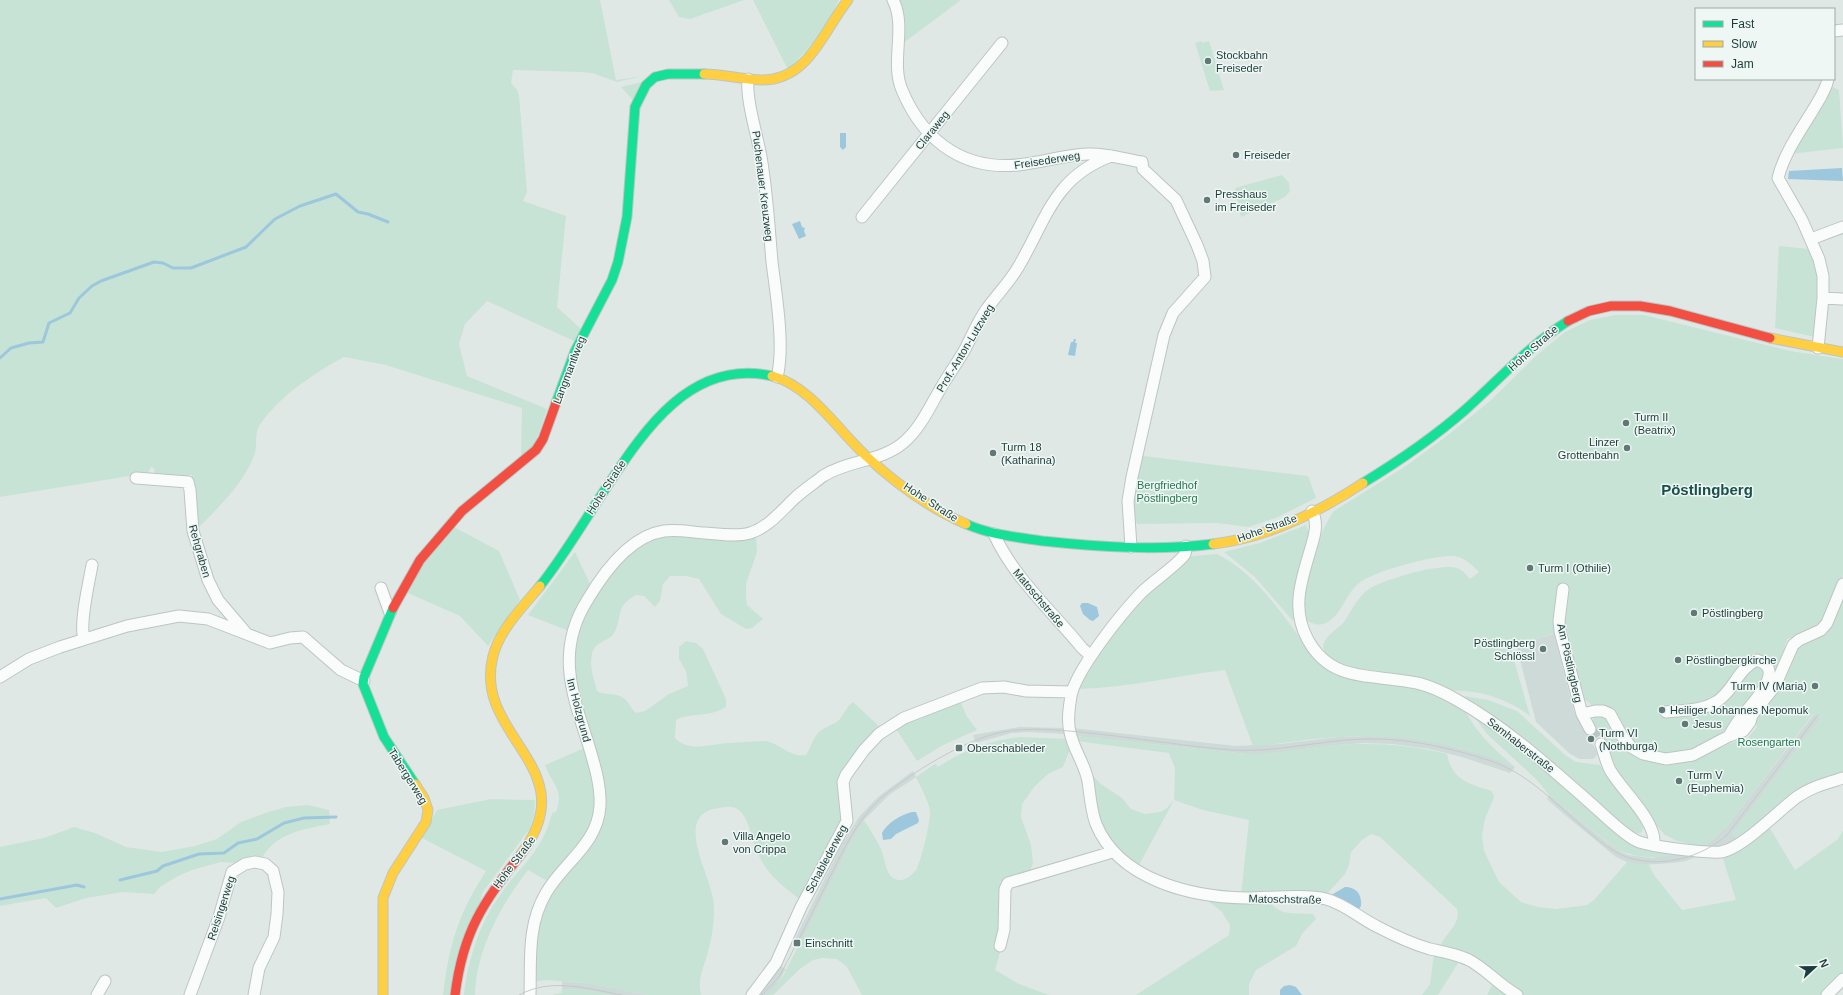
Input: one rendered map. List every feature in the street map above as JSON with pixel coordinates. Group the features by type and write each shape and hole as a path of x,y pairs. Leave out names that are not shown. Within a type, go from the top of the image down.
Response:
{"main road":[{"path":"748,79 773,80 789,75 805,61 819,44 839,10 848,0"},
{"name":"Langmantlweg","path":"390,613 420,560 442,532 476,498 533,453 543,438 573,356 586,328 612,280 618,262 627,217 635,107 646,85 657,76 707,73 748,79"},
{"name":"Hohe Straße","path":"455,995 460,966 472,926 489,896 535,834 540,823 543,808 542,786 536,770 500,715 494,701 490,673 495,651 500,640 561,556 642,435 659,415 692,390 726,375 754,372 777,377 803,392 854,444 888,474 943,511 974,528 994,534 1065,544 1131,547 1186,546 1218,543 1245,538 1312,511 1356,487 1426,441 1468,408 1549,331 1562,322 1588,311 1617,305 1645,306 1768,338 1843,352"},
{"path":"364,681 390,613"},
{"name":"Tabergerweg","path":"364,681 365,692 384,737 424,798 428,810 426,822 393,873 383,898 383,995"}],"street":[{"name":"Freisederweg","path":"893,0 898,14 899,75 901,88 914,112 929,133 940,144 956,154 985,165 1011,166 1078,154 1097,154 1142,162 1143,169 1176,200 1197,245 1203,261 1205,277 1173,313 1164,335 1128,501 1131,547"},
{"name":"Claraweg","path":"862,217 1002,43"},
{"name":"Puchenauer Kreuzweg","path":"748,79 748,93 762,161 775,286 780,350 780,366 777,377"},
{"path":"1818,348 1823,298 1823,276 1819,259 1802,220 1778,178 1780,168 1824,91 1828,80"},
{"path":"1078,154 1082,170"},
{"name":"Prof.-Anton-Lutzweg","path":"871,460 891,452 909,437 918,427 963,353 983,314 1021,264 1056,198 1070,180 1082,170 1111,156"},
{"path":"1811,239 1843,227"},
{"path":"1823,298 1843,299"},
{"name":"Im Holzgrund","path":"530,995 530,939 539,906 552,883 587,841 598,817 599,794 595,768 570,674 570,644 572,629 587,599 615,562 630,548 654,533 667,530 746,535 756,531 774,518 823,476 837,470 871,460"},
{"name":"Rehgraben","path":"136,478 188,482 190,490 191,524 198,553 208,580 218,600 248,635"},
{"name":"Samhaberstraße","path":"1312,511 1316,521 1316,532 1298,603 1301,625 1308,640 1319,656 1337,670 1365,677 1414,682 1440,691 1456,699 1489,720 1536,756 1637,841 1654,845 1694,850 1725,851 1743,840 1802,794 1818,786 1843,778"},
{"name":"Matoschstraße","path":"994,534 1000,547 1018,574 1082,648 1091,656"},
{"name":"Matoschstraße","path":"1186,546 1185,554 1181,559 1145,588 1133,602 1091,656 1072,692 1069,731 1087,778 1092,812 1096,824 1112,851 1148,877 1173,888 1213,896 1244,898 1311,898 1332,901 1377,927 1429,948 1455,954 1468,960 1478,966 1506,989 1517,995"},
{"path":"84,639 82,630 92,565"},
{"name":"Am Pöstlingberg","path":"1582,714 1603,711 1610,714 1622,736 1632,747 1643,754 1666,759 1693,755 1729,736 1742,731 1750,722 1752,715 1775,686 1793,645 1799,640 1821,630 1827,623 1843,584"},
{"path":"381,588 390,613"},
{"name":"Am Pöstlingberg","path":"1563,589 1559,621 1560,631 1582,714 1590,729"},
{"path":"0,677 34,656 84,639 127,626 185,616 208,619 270,642 304,637 341,670 364,681"},
{"path":"1666,712 1703,707 1714,703 1727,692 1751,663 1757,660 1763,662 1767,666 1770,673 1766,685 1738,721 1729,736"},
{"name":"Schablederweg","path":"752,995 776,963 801,907 847,821 844,782 846,775 864,750 879,734 916,713 982,688 1004,687 1026,691 1072,692"},
{"path":"1601,744 1610,770 1647,820 1653,832 1654,845"},
{"path":"1000,946 1004,930 1005,889 1008,883 1109,854 1112,851"},
{"name":"Reisingerweg","path":"190,995 219,917 232,872 245,864 255,862 265,864 273,872 278,892 274,937 259,968 254,995"},
{"path":"97,995 105,980"},
{"path":"1827,995 1843,980"}],"shaded area":[{"path":"1554,634 1574,712 1596,750 1597,755 1593,759 1579,759 1569,753 1536,722 1516,644"},
{"path":"1814,714 1820,719 1732,834 1739,839 1723,847 1704,847 1728,825"},
{"path":"1019,727 1066,728 1066,734 1028,732 1012,733 976,743 973,735"},
{"path":"1072,728 1236,746 1280,744 1339,737 1401,737 1443,744 1491,757 1515,767 1510,773 1462,757 1430,749 1392,744 1364,743 1326,746 1268,754 1247,754 1075,736"},
{"path":"913,771 916,777 889,795 864,820 849,846 801,942 795,939 842,844 859,817 878,797"},
{"path":"1549,795 1604,840 1616,849 1628,855 1651,858 1692,852 1703,854 1686,861 1672,863 1642,865 1627,862 1616,857 1565,815 1547,799"},
{"path":"778,965 786,969 775,987 768,995 756,995"},
{"path":"562,981 591,984 647,995 609,995 586,990 562,989"}],"green space":[{"path":"0,0 600,0 616,80 643,76 617,82 592,73 513,70 511,83 517,90 519,96 527,192 523,201 566,216 557,307 581,329 574,341 487,301 465,324 459,344 467,376 547,409 534,448 521,460 522,408 386,365 344,357 297,387 267,415 259,426 254,456 244,476 230,495 198,528 193,504 192,475 189,475 188,479 155,475 154,468 151,467 148,473 0,497"},
{"path":"669,0 744,0 690,19 679,17"},
{"path":"753,0 839,0 822,33 788,70"},
{"path":"897,0 961,0 902,44"},
{"name":"Stockbahn Freiseder","path":"1201,41 1202,43 1209,41 1224,90 1210,91 1195,43"},
{"path":"642,82 633,100 621,87"},
{"path":"1831,86 1839,90 1843,148 1790,154"},
{"path":"1282,175 1289,183 1290,191 1285,197 1241,217 1235,188"},
{"path":"1779,246 1810,249 1817,270 1818,281 1815,337 1775,328"},
{"path":"1616,315 1644,315 1790,351 1843,359 1843,575 1829,613 1819,625 1800,635 1787,639 1778,670 1772,671 1758,657 1707,711 1755,666 1765,669 1764,684 1721,735 1678,756 1651,753 1629,740 1601,706 1593,706 1584,699 1567,630 1510,646 1530,716 1513,705 1483,694 1452,691 1386,678 1350,668 1327,656 1323,648 1325,640 1343,623 1365,592 1376,585 1428,569 1441,567 1459,569 1470,579 1479,572 1464,559 1453,556 1432,558 1390,569 1367,578 1359,583 1329,622 1323,624 1312,623 1303,618 1303,593 1316,549 1324,528 1334,511 1406,466 1448,435 1490,401 1537,355 1565,332 1590,320"},
{"name":"Bergfriedhof Pöstlingberg","path":"1143,456 1308,476 1316,498 1278,517 1249,527 1217,523 1137,524 1134,499"},
{"path":"1306,525 1309,533 1295,597 1294,620 1292,620 1255,577 1224,552 1260,543"},
{"path":"454,527 499,551 520,600 488,646 460,616 408,593 425,560"},
{"path":"657,535 756,535 757,552 746,584 746,596 747,605 763,619 752,628 746,629 721,614 699,579 686,576 670,576 663,584 660,601 655,607 644,596 636,595 632,597 622,607 616,629 612,636 600,643 593,650 591,663 597,691 622,697 636,713 645,711 669,694 688,686 686,671 679,659 679,647 686,641 696,643 703,649 726,699 726,707 713,713 688,716 676,720 675,738 681,743 700,746 763,741 774,744 794,754 806,755 818,733 822,729 839,720 853,702 881,728 841,793 841,824 801,900 769,872 760,859 746,819 737,808 726,807 706,812 698,820 696,831 697,844 714,902 711,940 700,982 701,995 647,995 576,982 546,980 532,982 540,912 599,822 589,737 571,662 583,611 623,558"},
{"path":"575,552 591,586 569,631 528,615"},
{"path":"1217,554 1239,568 1259,586 1310,652 1325,668 1342,677 1353,680 1410,687 1452,703 1468,715 1474,726 1485,739 1515,767 1451,746 1386,737 1363,736 1330,738 1253,746 1225,670 1132,684 1076,689 1089,664 1143,594 1186,559 1193,556"},
{"name":"Rosengarten","path":"1843,593 1843,773 1739,839 1732,834 1820,719 1813,714 1728,825 1704,847 1677,841 1665,835 1655,824 1619,775 1607,747 1592,724 1594,716 1605,714 1624,746 1691,759 1708,754 1733,742 1746,740 1757,727 1755,716 1799,645 1812,639"},
{"path":"1465,696 1488,700 1517,711 1565,755 1576,762 1600,765 1642,822 1643,829 1641,833 1634,834 1466,699"},
{"path":"959,698 966,715 977,730 943,745 917,761 894,726"},
{"path":"1473,715 1501,735 1622,836 1638,847 1650,851 1692,852 1673,856 1645,857 1616,849 1549,795 1536,779 1487,734"},
{"path":"1075,736 1247,754 1326,746 1372,744 1417,748 1447,754 1449,763 1453,770 1463,780 1492,791 1494,797 1485,819 1482,835 1484,851 1499,882 1521,902 1538,907 1556,909 1587,905 1594,900 1627,862 1649,865 1654,875 1682,910 1736,900 1722,856 1768,825 1795,870 1837,840 1843,831 1843,976 1823,995 1524,995 1516,992 1441,946 1457,920 1457,909 1380,837 1371,834 1362,840 1351,852 1349,865 1345,874 1325,896 1241,895 1249,820 1203,810 1174,800 1175,768 1169,753 1076,741"},
{"path":"1021,737 1067,739 1071,747 1063,767 1048,774 1035,786 1022,804 1021,817 1031,845 1033,863 1029,874 999,882 1010,887 1006,931 995,970 1019,984 1049,995 862,995 847,967 837,959 823,958 813,960 800,969 773,995 768,995 783,976 849,846 864,820 881,849 886,866 892,877 901,880 909,877 918,866 930,816 928,803 916,777 935,764 938,767 968,751 988,743"},
{"path":"587,747 597,797 593,825 549,882 528,870 508,898 485,945 476,978 475,995 464,995 468,969 480,930 486,918 508,884 537,848 543,838 552,813 556,812 559,797 558,792 545,765"},
{"path":"1089,772 1101,784 1122,798 1131,809 1145,814 1160,812 1166,809 1174,800 1138,867 1112,844 1096,816"},
{"path":"491,799 535,800 534,815 530,828 483,892 449,995 443,995 448,961 456,930 468,901 486,871 422,838 437,810"},
{"path":"308,805 329,810 330,824 301,830 283,838 275,843 262,858 244,858 236,863 221,862 195,869 178,876 160,887 154,894 123,892 86,898 56,908 46,898 0,906 0,847 44,838 74,827 95,833 126,847 162,852 195,846 217,839 241,822 265,813 286,807"},
{"path":"1204,898 1269,901 1278,910 1289,913 1313,914 1316,919 1302,934 1296,946 1256,970 1249,984 1249,995 1136,995 1229,935 1230,925 1222,912"},
{"path":"1434,954 1460,960 1438,995 1422,995 1430,984"},
{"path":"1493,983 1511,995 1487,995"},
{"path":"562,989 586,990 609,995 551,995 561,993"}],"water":[{"path":"840,133 846,133 846,147 843,150 840,147"},
{"path":"1842,168 1843,181 1788,179 1789,171"},
{"path":"800,221 802,227 805,228 804,231 806,236 799,239 792,224"},
{"path":"1074,339 1076,339 1075,343 1077,343 1075,356 1068,355 1071,342 1073,342"},
{"path":"1082,603 1088,603 1097,607 1099,616 1093,621 1090,620 1083,614 1080,606"},
{"path":"912,812 916,812 919,820 918,823 896,834 891,839 883,840 882,833 891,822"},
{"path":"1345,887 1353,888 1360,895 1361,906 1358,910 1333,898 1333,894"},
{"path":"1290,985 1296,987 1302,995 1280,995 1280,990 1284,986"}],"waterway":[{"path":"0,358 11,348 29,343 43,342 49,323 70,313 79,298 92,286 101,281 154,262 163,263 173,268 191,268 246,247 275,219 300,206 336,194 358,212 368,214 388,222"},
{"path":"120,880 157,871 163,866 199,854 224,853 238,843 257,839 284,823 304,818 336,817"},
{"path":"0,899 77,885 84,887"}],"tunnel":[{"path":"1590,729 1601,744"}],"tram line":[{"path":"762,995 779,977 846,846 858,825 872,807 893,788 939,758 972,742 1003,732 1033,729 1081,732 1231,750 1265,750 1365,739 1397,740 1445,748 1476,756 1504,766 1540,789 1593,836 1612,850 1633,859 1658,862 1670,861 1695,854 1717,843 1727,835 1818,715"},
{"path":"519,995 544,987 557,986 570,986 622,995"}],"traffic: fast":[{"path":"556,403 575,351 612,280 618,262 627,217 635,107 646,85 655,77 668,74 704,74"},
{"path":"1363,483 1403,458 1441,430 1465,410 1527,352 1568,321"},
{"path":"540,586 565,552 619,468 635,446 653,424 672,405 693,389 717,378 743,373 772,376"},
{"path":"966,524 985,531 1004,535 1085,545 1149,548 1213,544"},
{"path":"393,608 364,677 363,684 384,737 415,784"}],"traffic: slow":[{"path":"704,74 762,80 778,78 792,72 813,52 848,0"},
{"path":"1770,338 1843,352"},
{"path":"772,376 786,381 811,398 865,455 912,494 952,518 966,524"},
{"path":"1213,544 1233,541 1272,530 1328,504 1363,483"},
{"path":"521,854 538,824 542,798 536,774 498,709 491,684 493,656 496,646 512,619 540,586"},
{"path":"383,995 383,898 393,873 426,822 428,810 424,798 415,784"}],"traffic: jam":[{"path":"1568,321 1589,311 1611,306 1640,306 1670,311 1770,338"},
{"path":"393,608 420,560 462,511 536,450 543,439 556,403"},
{"path":"455,995 463,953 469,935 486,903 521,854"}],"place":[{"name":"Stockbahn Freiseder","path":"1208,61"},
{"name":"Freiseder","path":"1236,155"},
{"name":"Presshaus im Freiseder","path":"1207,200"},
{"name":"Turm II (Beatrix)","path":"1626,423"},
{"name":"Linzer Grottenbahn","path":"1627,448"},
{"name":"Turm 18 (Katharina)","path":"993,453"},
{"name":"Turm I (Othilie)","path":"1530,568"},
{"name":"Pöstlingberg","path":"1694,613"},
{"name":"Pöstlingberg Schlössl","path":"1543,649"},
{"name":"Pöstlingbergkirche","path":"1678,660"},
{"name":"Turm IV (Maria)","path":"1815,686"},
{"name":"Heiliger Johannes Nepomuk","path":"1662,710"},
{"name":"Jesus","path":"1685,724"},
{"name":"Turm VI (Nothburga)","path":"1591,739"},
{"name":"Oberschableder","path":"959,748"},
{"name":"Turm V (Euphemia)","path":"1679,781"},
{"name":"Villa Angelo von Crippa","path":"725,842"},
{"name":"Einschnitt","path":"797,943"}],"district":[{"name":"Pöstlingberg","path":"1707,489"}]}
